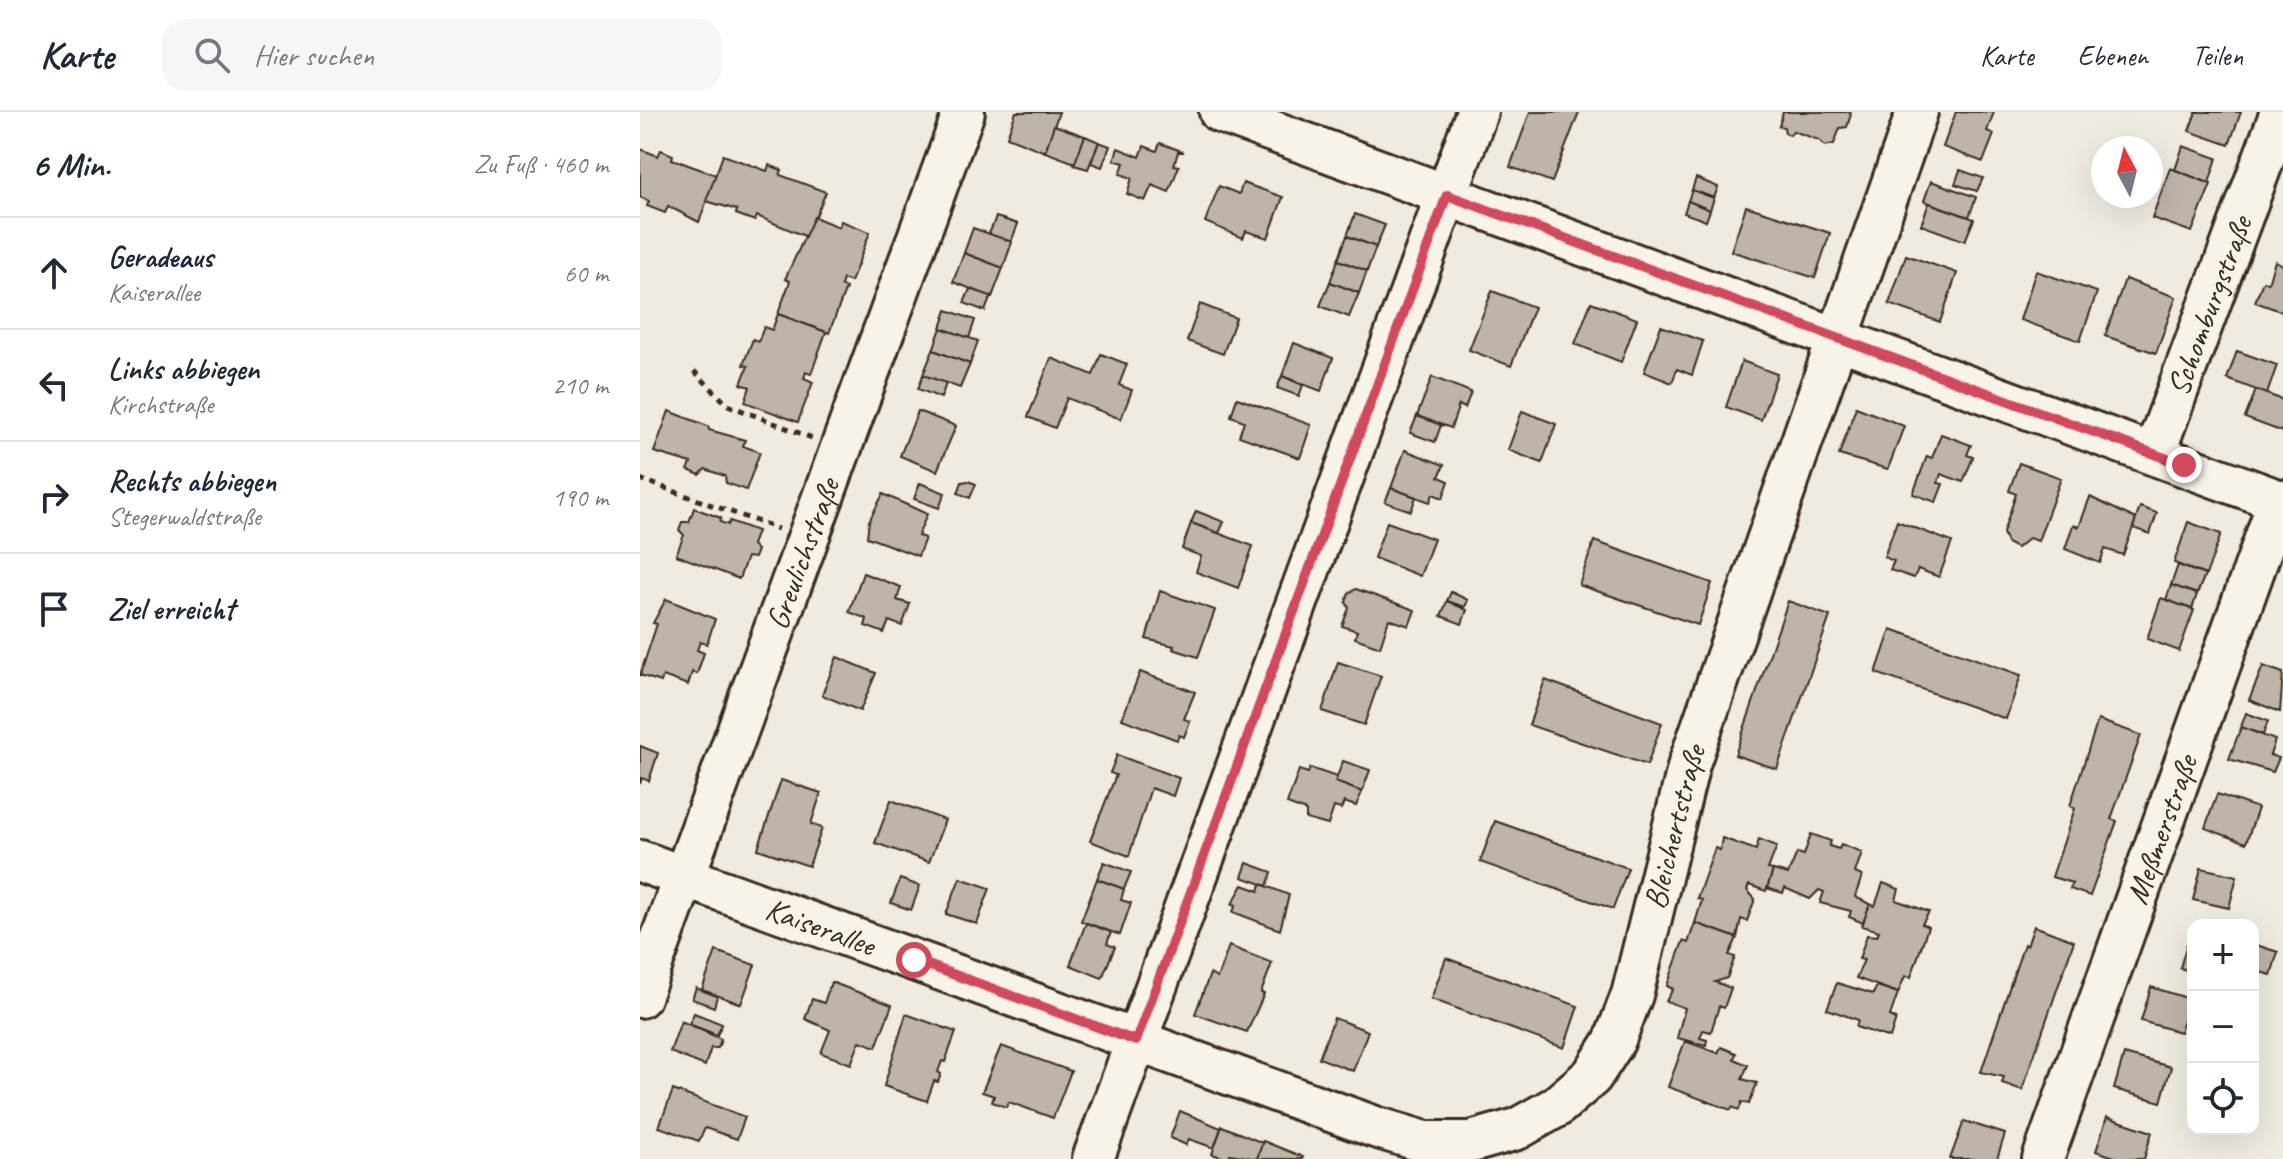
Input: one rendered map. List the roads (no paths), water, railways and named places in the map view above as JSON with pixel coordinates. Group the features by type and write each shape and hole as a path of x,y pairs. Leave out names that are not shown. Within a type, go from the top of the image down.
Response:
{"street":[{"name":"Greulichstraße","path":"640,997 964,112"},
{"path":"1220,112 2281,501"},
{"path":"1093,1159 1477,112"},
{"name":"Bleichertstraße","path":"1136,1041 1425,1142 1471,1142 1517,1129 1556,1107 1592,1076 1614,1042 1632,995 1689,764 1917,112"},
{"name":"Schomburgstraße","path":"2154,454 2281,112"},
{"name":"Meßmerstraße","path":"2043,1159 2281,501"},
{"name":"Kaiserallee","path":"640,861 1136,1041"}]}
